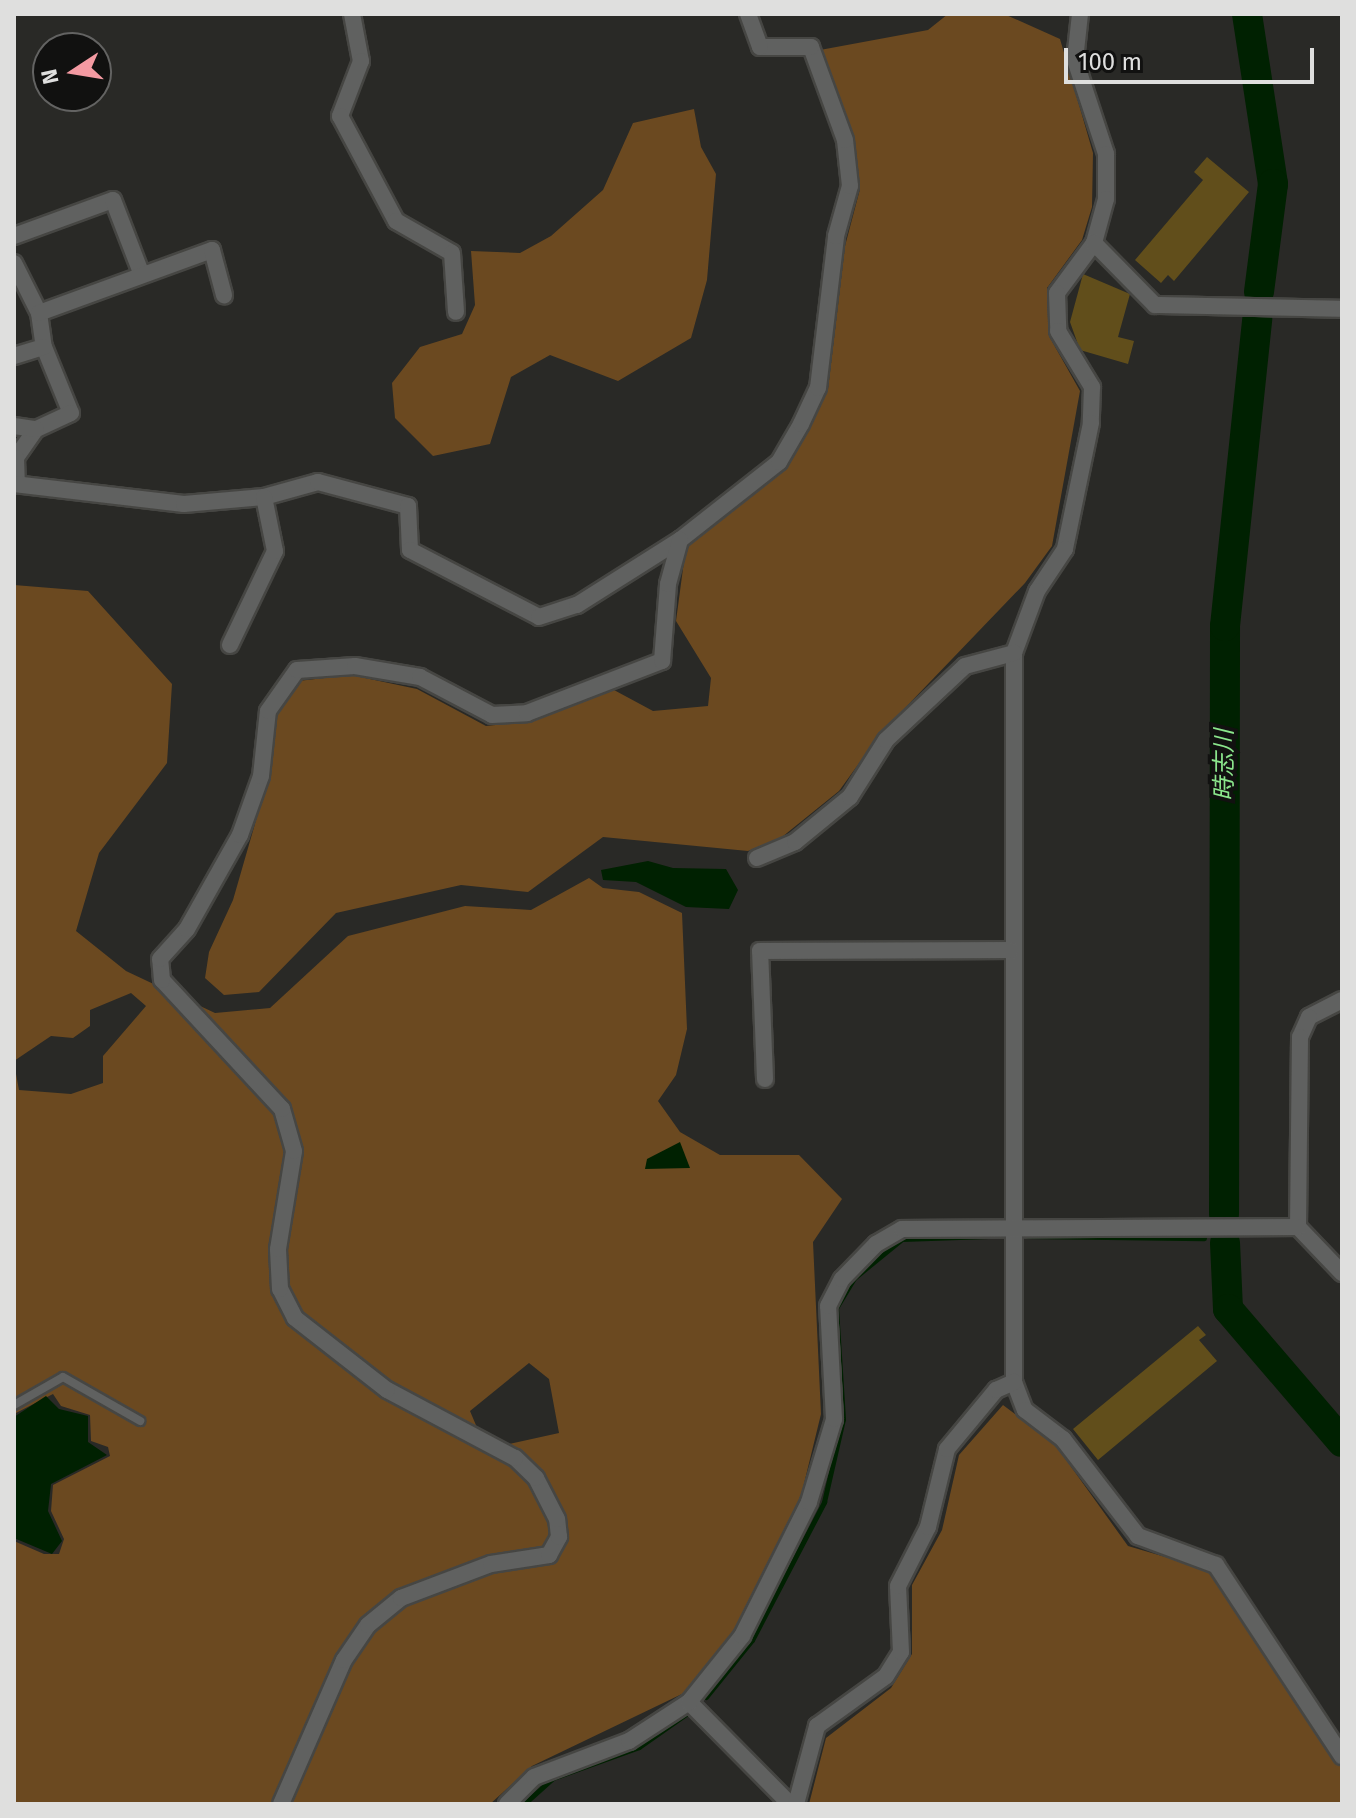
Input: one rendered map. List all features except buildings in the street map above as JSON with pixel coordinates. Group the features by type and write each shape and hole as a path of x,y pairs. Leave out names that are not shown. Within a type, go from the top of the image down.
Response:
{"street":[{"path":"352,14 361,61 340,116 396,221 452,253 456,312"},
{"path":"14,263 39,313 44,347 71,413 36,429 16,458 16,484 184,504 264,497 318,482 408,506 410,550 539,617 577,605 680,540 779,462 818,388 836,236 850,186 845,140 811,47 760,47 748,14"},
{"path":"1080,14 1075,60 1106,154 1106,199 1094,243 1057,293 1058,331 1092,387 1091,423 1065,549 1037,591 1014,653 1010,950 1014,1382 1025,1410 1063,1439 1138,1536 1216,1565 1342,1756"},
{"path":"14,236 113,200 142,275"},
{"path":"1094,243 1155,305 1342,309"},
{"path":"39,313 212,250 224,295"},
{"path":"14,356 44,347"},
{"path":"14,426 36,429"},
{"path":"230,645 275,551 264,497"},
{"path":"281,1804 344,1660 368,1625 401,1598 491,1564 549,1555 559,1537 557,1519 536,1478 515,1458 387,1390 295,1318 280,1289 278,1249 294,1151 282,1109 162,980 160,959 187,929 240,835 261,776 268,711 297,670 355,666 420,677 492,715 527,713 662,661 668,584 680,540"},
{"path":"757,858 795,842 850,797 886,740 965,666 1014,653"},
{"path":"765,1079 760,951 1010,950"},
{"path":"1342,1000 1309,1017 1300,1037 1298,1227 1342,1273"},
{"path":"507,1804 534,1777 629,1741 689,1702 742,1636 809,1502 834,1419 828,1306 842,1279 876,1244 902,1229 1298,1227"},
{"path":"689,1702 793,1804 817,1726 886,1676 901,1652 898,1586 928,1527 947,1449 996,1390 1014,1382"}],"lane":[{"path":"14,1405 63,1377 140,1421"}],"shaded area":[{"path":"948,14 1004,14 1060,39 1093,153 1092,207 1082,240 1047,288 1049,336 1080,391 1052,546 1025,583 881,733 839,791 782,837 748,851 603,837 528,892 461,885 336,913 259,992 224,995 205,978 209,952 233,900 267,782 276,714 298,681 351,675 417,689 486,726 526,722 614,690 653,711 708,706 711,678 676,621 686,546 786,468 828,389 845,246 860,189 854,138 820,50 928,30"},
{"path":"694,109 701,147 716,174 707,280 691,338 618,381 550,355 511,377 490,444 433,456 395,418 392,383 420,347 462,334 475,305 471,251 520,253 551,236 603,190 633,123"},
{"path":"14,585 88,591 172,684 167,763 99,853 76,931 126,971 215,1013 270,1008 348,936 465,906 531,910 589,878 603,888 639,892 682,913 687,1029 676,1075 658,1101 680,1132 720,1155 799,1155 842,1199 813,1242 821,1414 801,1496 735,1630 684,1693 532,1766 490,1804 14,1804 14,1541 44,1554 59,1554 64,1539 51,1511 53,1485 110,1456 108,1447 91,1441 90,1415 61,1406 53,1394 14,1414 14,1063 19,1090 71,1094 103,1083 103,1056 146,1006 131,993 90,1010 90,1026 73,1038 51,1036 14,1061","holes":["529,1363 549,1379 559,1433 486,1449 470,1411"]},
{"path":"648,861 673,868 726,869 738,890 729,909 686,907 636,882 603,880 601,870"},
{"path":"680,1142 690,1168 645,1169 647,1159"},
{"path":"46,1396 59,1409 88,1416 88,1442 107,1455 51,1484 48,1511 62,1541 52,1554 14,1538 14,1417"},
{"path":"1003,1405 1054,1443 1128,1546 1213,1571 1342,1768 1342,1804 809,1804 826,1738 891,1688 912,1654 912,1585 942,1530 959,1455"}],"waterway":[{"name":"時志川","path":"1247,14 1273,184 1259,292"},
{"name":"時志川","path":"1224,1214 1225,626 1257,319"},
{"path":"706,1697 752,1640 824,1502 843,1419 836,1308 854,1278 902,1239 988,1236"},
{"path":"1028,1236 1204,1238"},
{"name":"時志川","path":"1225,1243 1228,1309 1342,1442"},
{"path":"524,1804 553,1778 639,1747 686,1714"}]}
